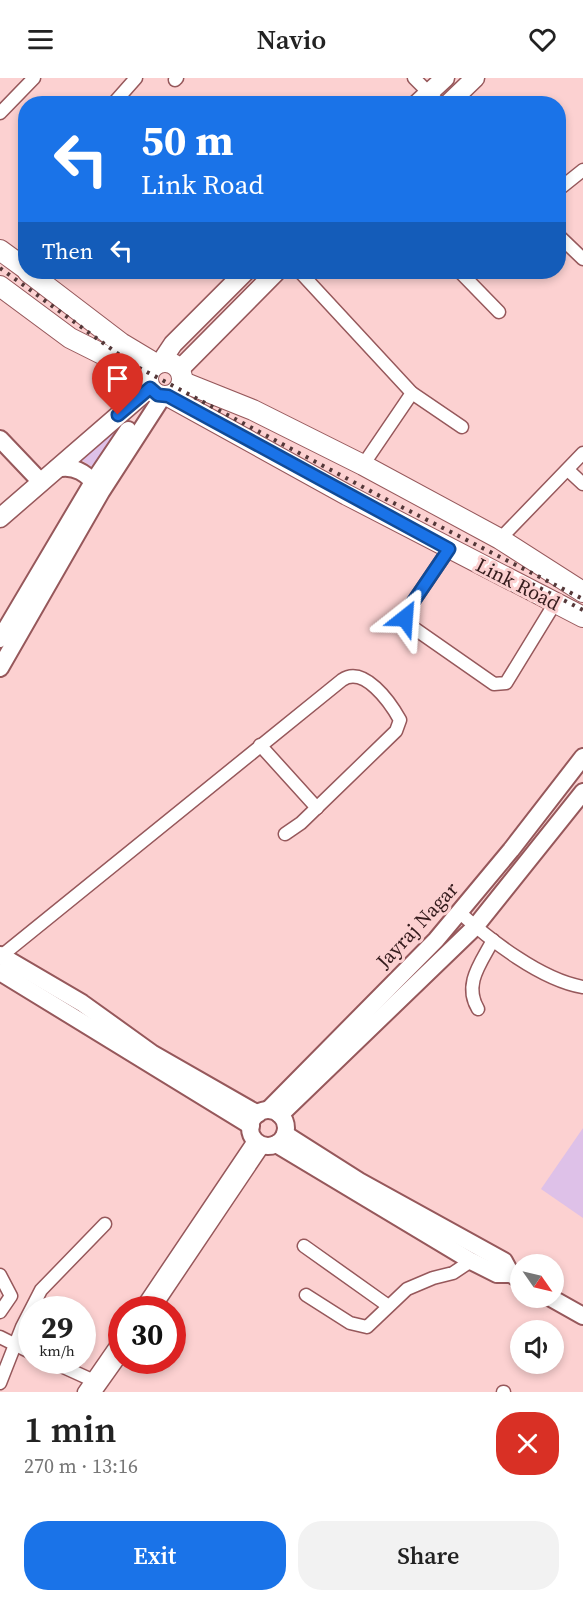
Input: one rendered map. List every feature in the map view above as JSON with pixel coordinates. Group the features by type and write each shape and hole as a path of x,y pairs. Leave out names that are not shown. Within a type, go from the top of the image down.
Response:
{"main road":[{"path":"432,96 445,78"},
{"path":"457,96 476,78"},
{"name":"Link Road","path":"0,250 18,262"},
{"name":"Link Road","path":"41,279 121,343 156,382 449,549 583,617"},
{"path":"0,505 34,480 56,469 156,382 173,344 239,279"},
{"path":"0,286 70,338 178,391 181,375 270,279"},
{"name":"Link Road","path":"156,382 171,363 181,375 363,465 501,538 583,591"},
{"path":"0,518 34,480 114,402 156,382"}],"street":[{"path":"0,113 34,78"},
{"path":"120,96 136,78"},
{"path":"414,78 426,96"},
{"path":"566,184 583,170"},
{"path":"566,241 581,253"},
{"path":"306,279 412,393 462,427"},
{"path":"467,279 499,312"},
{"path":"0,668 156,382"},
{"path":"363,465 412,393"},
{"path":"0,439 34,480"},
{"path":"0,452 34,480"},
{"path":"501,538 583,453"},
{"path":"56,469 70,467 80,470 97,487"},
{"path":"568,470 583,484"},
{"path":"0,639 97,487"},
{"path":"449,549 407,611 405,618 408,624 494,684 506,683 555,603"},
{"path":"285,834 317,808 396,731 399,720 366,680 357,675 348,675 260,744 0,960 163,1066 267,1128 471,1261 496,1274 510,1276"},
{"path":"260,744 317,808"},
{"name":"Jayraj Nagar","path":"267,1128 436,940 512,850 583,757"},
{"name":"Jayraj Nagar","path":"267,1128 475,927 583,792"},
{"path":"459,912 493,940 550,975 571,985 583,987"},
{"path":"478,1009 472,1000 470,985 493,940"},
{"path":"153,1296 176,1266 267,1128"},
{"path":"362,1189 504,1261 510,1269"},
{"path":"0,1383 14,1346 41,1290 105,1224"},
{"path":"304,1246 387,1305"},
{"path":"306,1295 360,1327 367,1327 375,1322 387,1305 407,1289 433,1278 453,1273 471,1261"},
{"path":"0,1275 11,1296 0,1312"},
{"path":"158,1296 161,1288"},
{"path":"564,1305 583,1316"},
{"path":"0,1337 18,1348"},
{"path":"84,1392 94,1386 108,1364"},
{"path":"73,1374 94,1386"}],"shaded area":[{"path":"130,411 94,468 78,458"},
{"path":"583,1128 583,1218 541,1189"}],"railway":[{"path":"0,268 132,364 376,494 583,599"},
{"path":"203,411 250,437"},
{"path":"532,584 583,610"}],"route":[{"path":"118,415 150,388 158,395 168,396 449,549 407,611 405,618"}]}
